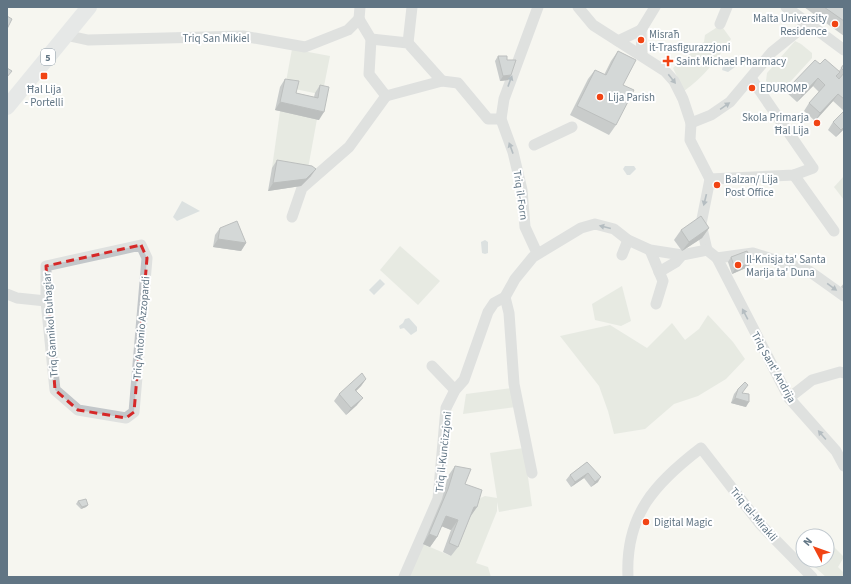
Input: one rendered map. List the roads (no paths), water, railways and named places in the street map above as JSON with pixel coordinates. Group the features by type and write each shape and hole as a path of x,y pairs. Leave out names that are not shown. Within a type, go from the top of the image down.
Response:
{"highway":[{"name":"5","path":"7,91 78,7"},
{"name":"5","path":"7,106 89,7"}],"street":[{"path":"360,7 359,19 371,39 369,74 386,96"},
{"path":"408,44 412,7"},
{"name":"Triq il-Forn","path":"537,253 525,228 522,190 513,152 501,119 504,98 538,7"},
{"path":"578,7 593,25 665,71 674,81 683,99 691,123 690,140 710,179 701,224 707,250 717,258 753,253 808,271 844,296"},
{"path":"618,41 641,30 655,7"},
{"path":"720,24 727,7"},
{"path":"786,7 844,50"},
{"name":"Triq San Mikiel","path":"65,35 88,40 242,36 305,47 348,30 359,19"},
{"path":"691,123 711,115 730,102 772,52 808,23"},
{"path":"641,30 642,56"},
{"path":"371,39 408,44 442,81"},
{"path":"710,179 794,175 813,168 751,78"},
{"path":"292,218 302,188 349,147 386,96 442,81 458,83 488,119 501,119"},
{"path":"534,145 572,128"},
{"path":"794,175 834,231"},
{"path":"537,253 581,228 595,224 615,229 628,240 650,250 682,254 707,250"},
{"path":"622,255 628,240"},
{"name":"Triq Ġannikol Buhagiar","path":"134,412 126,418 78,410 55,390 46,301 46,266 141,245"},
{"name":"Triq Antonio Azzopardi","path":"134,412 147,258 141,245"},
{"path":"650,250 663,281 656,304"},
{"name":"Triq il-Kunċizzjoni","path":"404,577 438,499 446,408 455,390 464,380 488,312 494,303 505,297 515,279 537,253"},
{"path":"659,272 676,262 682,254"},
{"name":"Triq Sant' Andrija","path":"717,258 789,398 836,451 844,466"},
{"path":"7,294 17,298 46,301"},
{"path":"505,297 509,313 514,384 532,473"},
{"path":"432,366 455,390"},
{"path":"789,398 812,380 840,372 844,373"},
{"name":"Triq tal-Mirakli","path":"628,577 627,555 638,519 652,492 673,469 701,448 760,524 795,560"},
{"path":"796,577 803,568"},
{"name":"Triq tal-Mirakli","path":"803,568 812,577"}],"place":[{"name":"Malta University Residence","path":"835,24"},
{"name":"Misraħ it-Trasfigurazzjoni","path":"641,40"},
{"name":"Saint Michael Pharmacy","path":"668,61"},
{"name":"Ħal Lija - Portelli","path":"44,76"},
{"name":"EDUROMP","path":"752,88"},
{"name":"Lija Parish","path":"600,97"},
{"name":"Skola Primarja Ħal Lija","path":"817,123"},
{"name":"Balzan/ Lija Post Office","path":"717,185"},
{"name":"Il-Knisja ta' Santa Marija ta' Duna","path":"738,265"},
{"name":"Digital Magic","path":"646,522"}]}
